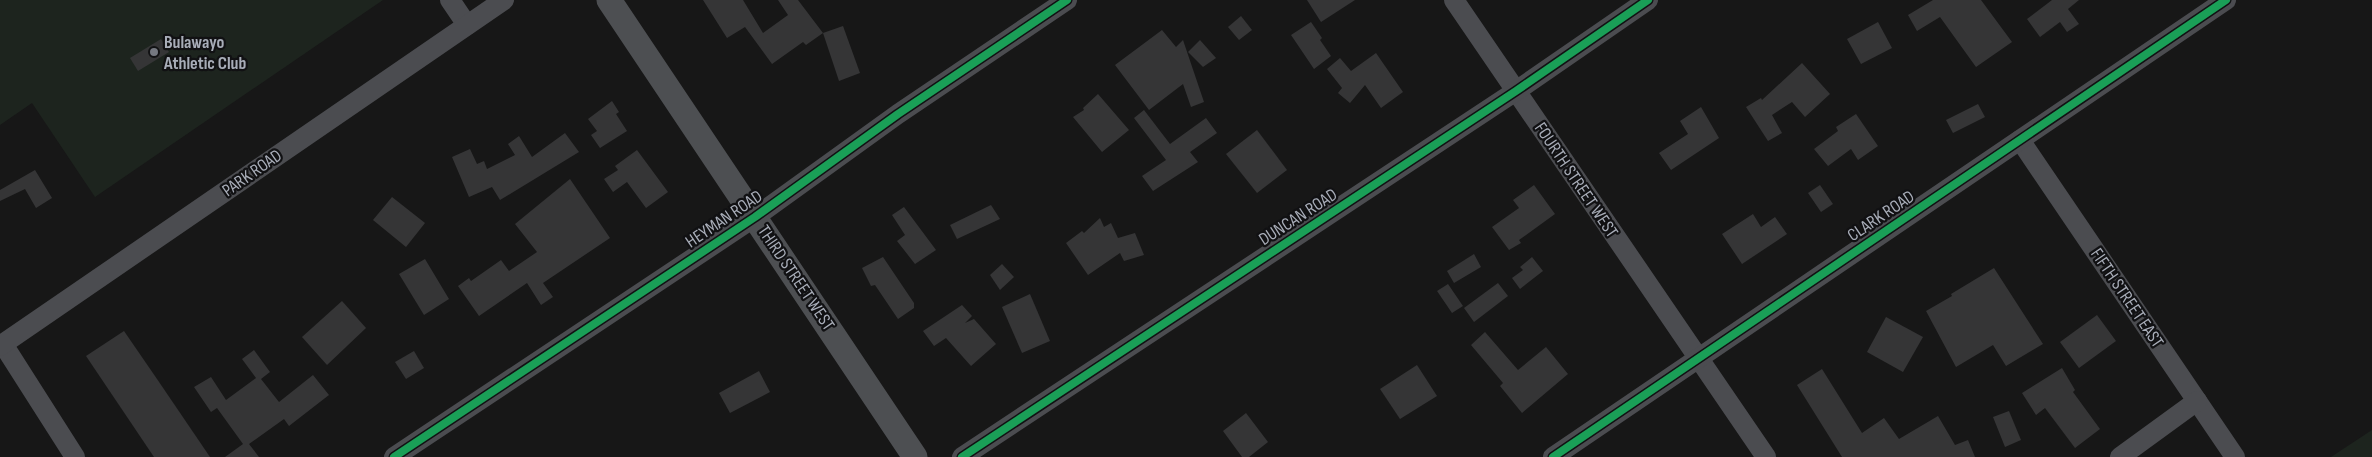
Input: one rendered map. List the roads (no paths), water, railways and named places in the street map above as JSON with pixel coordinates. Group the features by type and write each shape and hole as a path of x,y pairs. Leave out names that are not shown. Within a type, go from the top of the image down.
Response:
{"main road":[{"name":"THIRD STREET WEST","path":"609,0 915,457"}],"street":[{"path":"450,0 467,25"},
{"name":"PARK ROAD","path":"2,345 504,0"},
{"name":"HEYMAN ROAD","path":"394,457 756,217 898,114 1067,0"},
{"name":"FOURTH STREET WEST","path":"1454,0 1766,457"},
{"name":"DUNCAN ROAD","path":"962,457 1516,91 1648,0"},
{"name":"CLARK ROAD","path":"1553,457 2226,0"},
{"name":"FIFTH STREET EAST","path":"2020,140 2235,457"},
{"path":"2,345 75,457"},
{"path":"2120,457 2197,401"}],"place":[{"name":"Bulawayo Athletic Club","path":"154,52"}]}
